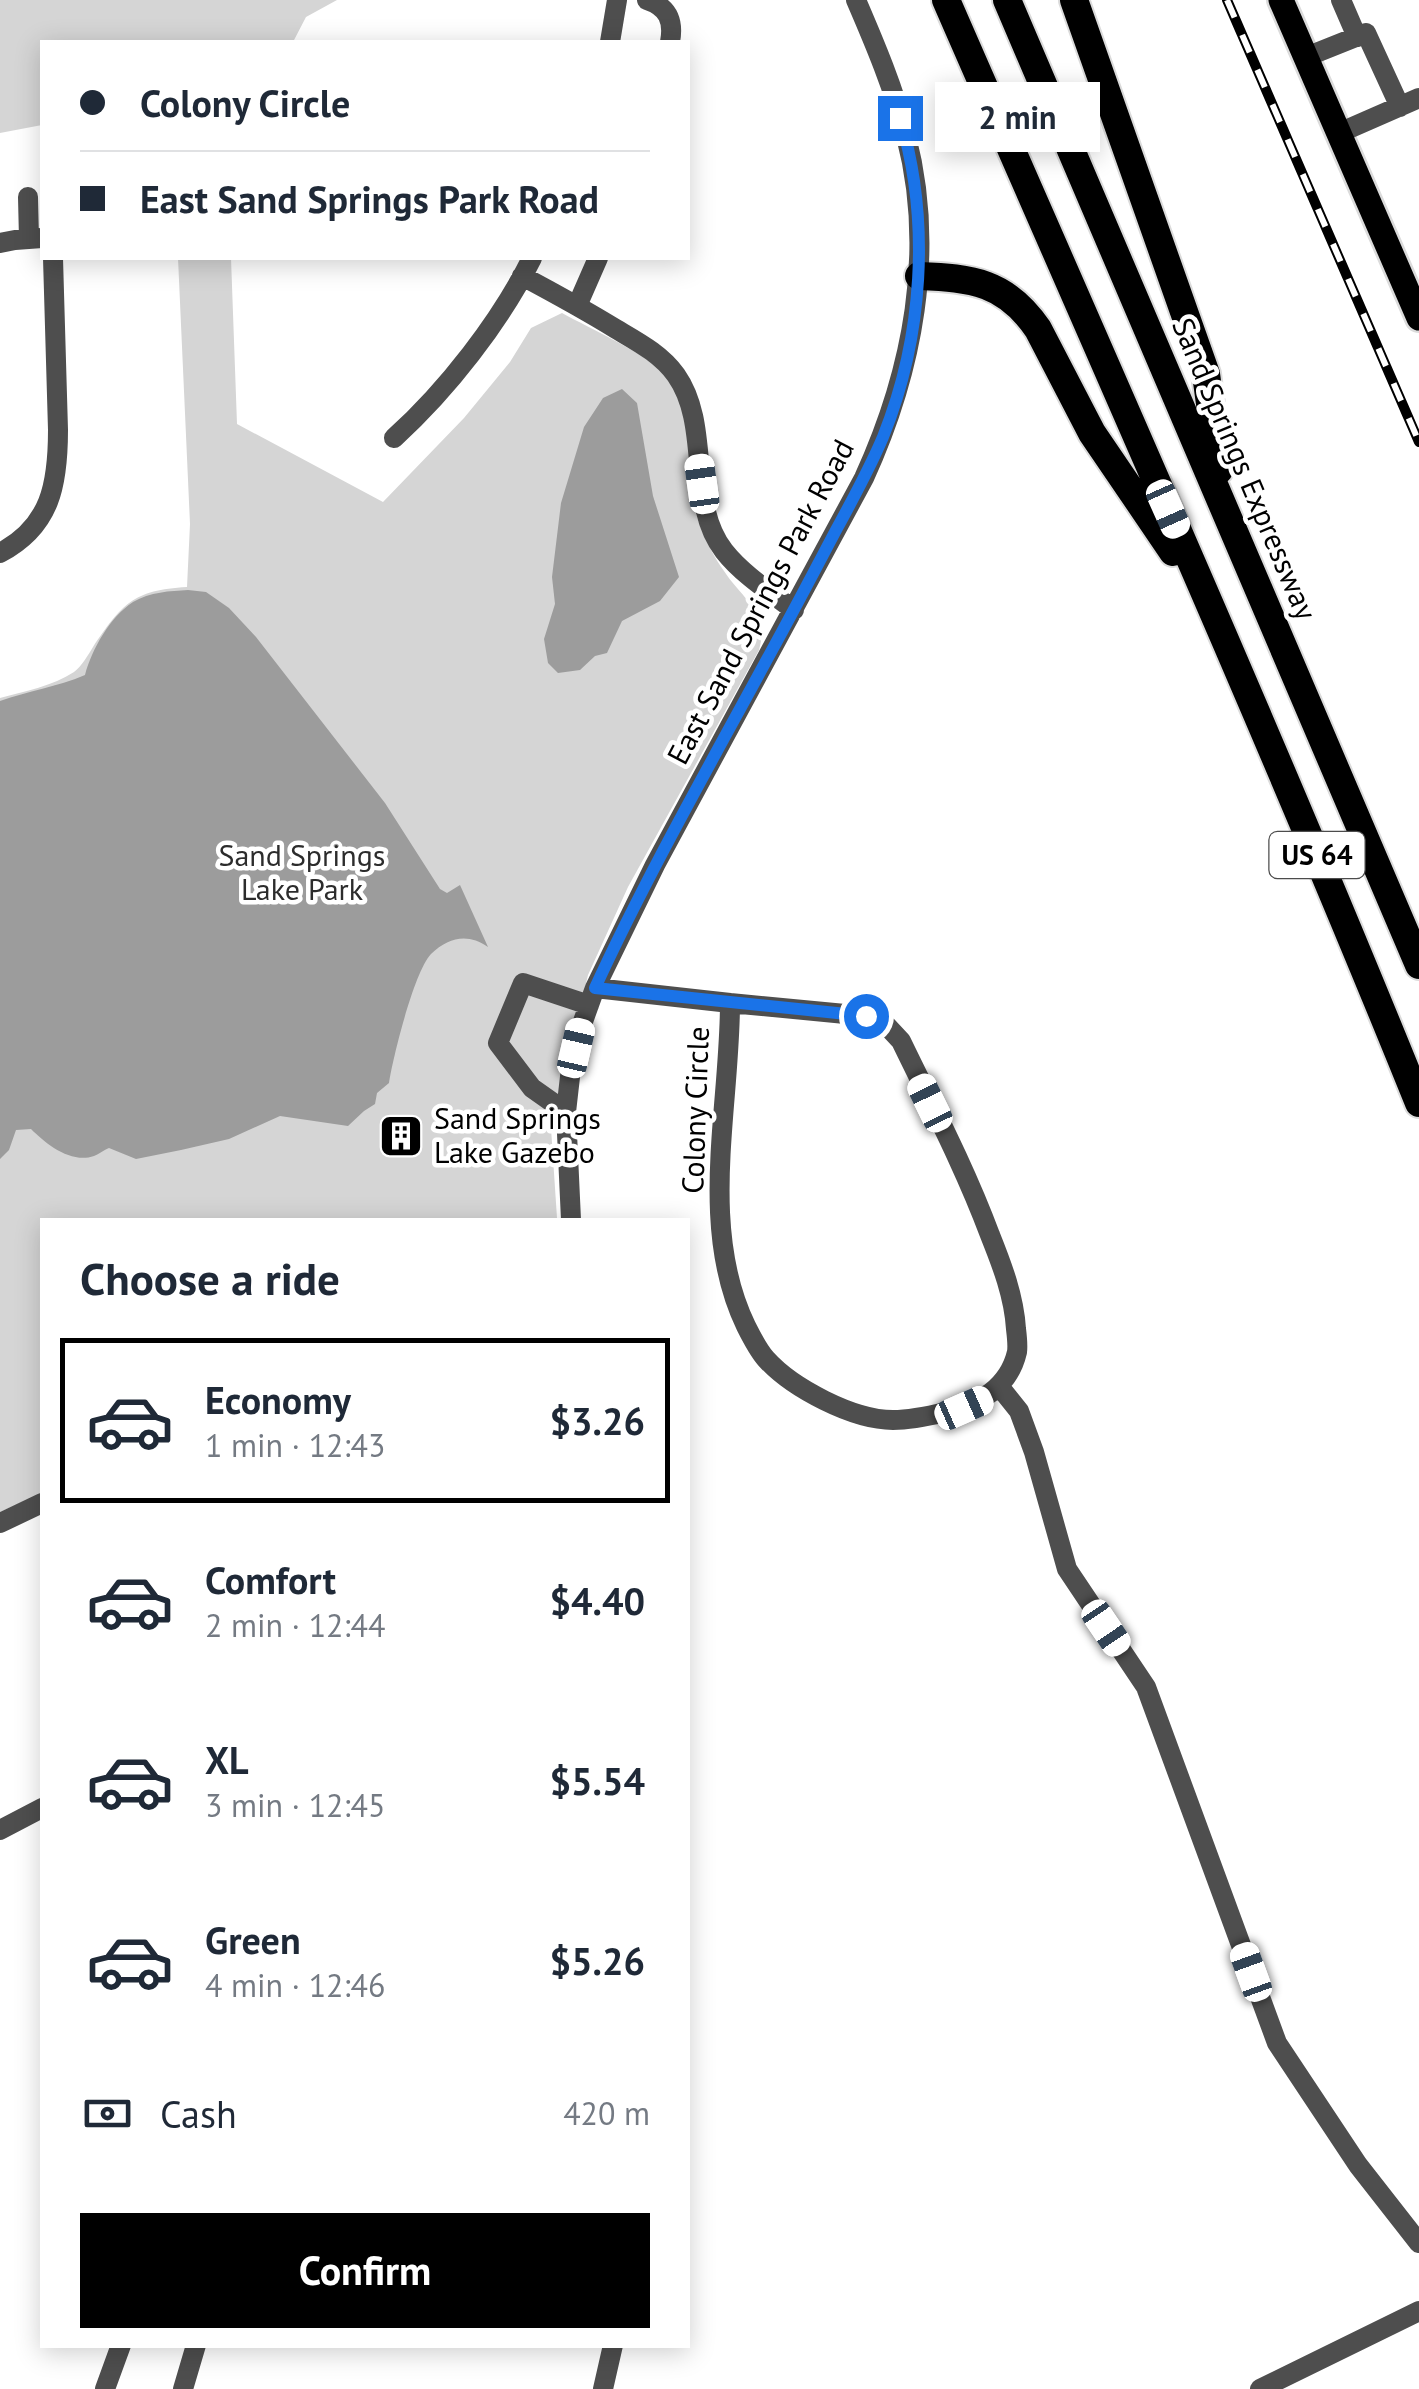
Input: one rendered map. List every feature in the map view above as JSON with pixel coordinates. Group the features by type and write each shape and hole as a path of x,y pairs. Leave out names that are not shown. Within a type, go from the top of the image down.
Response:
{"highway":[{"name":"US 64","path":"946,0 1212,609 1419,1103"},
{"name":"Sand Springs Expressway","path":"1006,0 1419,965"},
{"path":"1074,0 1206,374 1224,503"},
{"path":"919,276 960,278 989,286 1028,314 1092,433 1212,609"}],"main road":[{"path":"1281,0 1419,318"}],"street":[{"path":"610,40 617,0"},
{"path":"647,0 659,4 670,16 670,40"},
{"name":"East Sand Springs Park Road","path":"571,1218 566,1112 572,1068 592,996 655,865 864,478 883,436 912,334 919,276 917,202 907,140 894,95 856,0"},
{"path":"1342,0 1357,37"},
{"path":"1306,57 1366,34 1410,102 1339,133"},
{"path":"0,243 36,239 28,197"},
{"path":"0,553 31,532 45,512 55,483 58,430 52,260"},
{"path":"577,306 597,260"},
{"path":"394,438 460,366 527,267 577,306 656,353 677,376 692,410 708,520 723,550 794,610"},
{"name":"Colony Circle","path":"566,1112 532,1088 498,1043 523,983 592,996 730,1002 866,1016 887,1026 901,1042 976,1195 1007,1281 1015,1312 1018,1350 1010,1370 984,1400 964,1408 892,1420 864,1416 802,1388 764,1357 734,1295 721,1219 720,1161 730,1002"},
{"path":"999,1386 1019,1411 1066,1569 1146,1687 1277,2043 1358,2165 1419,2243"},
{"path":"0,1523 40,1504"},
{"path":"0,1830 40,1809"},
{"path":"1260,2389 1419,2311"},
{"path":"105,2389 120,2348"},
{"path":"183,2389 195,2348"},
{"path":"603,2389 612,2348"}],"green space":[{"path":"0,0 337,0 306,17 294,40 40,40 40,125 0,133"},
{"name":"Sand Springs Lake Park","path":"178,260 231,260 237,424 383,502 464,418 510,362 531,328 562,313 647,359 667,376 677,392 687,430 696,513 721,566 758,616 759,650 628,887 588,975 551,1128 557,1218 40,1218 40,1494 0,1512 0,698 48,685 74,672 112,620 141,596 187,587 190,524"}],"shaded area":[{"path":"622,389 637,403 653,496 679,577 660,601 622,621 607,653 595,656 580,670 558,673 548,663 544,639 555,604 552,577 561,503 584,427 603,398"},
{"path":"188,590 206,592 229,608 256,637 385,803 440,889 447,893 460,885 488,947 459,939 431,954 411,996 389,1083 377,1093 375,1104 348,1126 280,1116 229,1139 136,1159 109,1148 85,1158 68,1155 31,1129 16,1130 9,1150 0,1159 0,701 85,675 103,634 125,608 146,596"}],"railway":[{"path":"1227,0 1419,442"}],"place":[{"name":"Sand Springs Lake Gazebo","path":"401,1136"}],"route":[{"path":"866,1016 595,988 655,865 794,610 883,436 912,334 919,276 917,202 900,118"}]}
